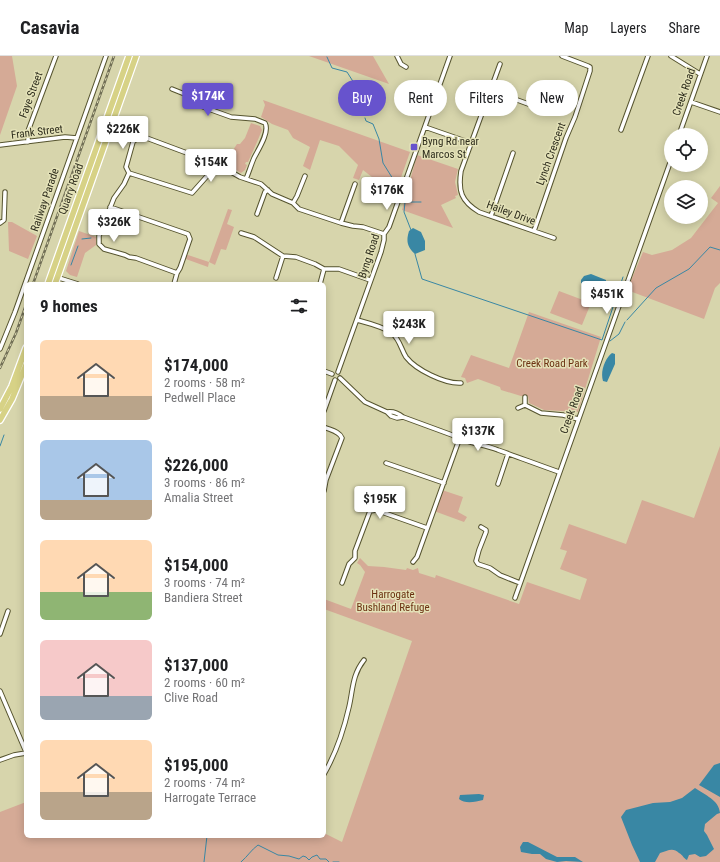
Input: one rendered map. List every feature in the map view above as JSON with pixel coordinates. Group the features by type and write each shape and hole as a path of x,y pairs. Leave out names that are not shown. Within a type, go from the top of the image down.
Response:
{"main road":[{"name":"Quarry Road","path":"56,282 77,211 129,56"},
{"name":"Quarry Road","path":"49,282 136,56"},
{"path":"0,409 12,386 24,353"},
{"path":"0,420 12,399 24,370"}],"street":[{"name":"Faye Street","path":"28,142 28,131 56,56"},
{"name":"Railway Parade","path":"26,282 106,56"},
{"path":"397,56 401,64 406,67"},
{"name":"Byng Road","path":"338,372 384,240 384,234 389,227 450,56"},
{"name":"Lynch Crescent","path":"534,231 590,71 590,67 562,56"},
{"path":"621,130 648,56"},
{"path":"671,56 700,74"},
{"name":"Creek Road","path":"682,128 707,56"},
{"name":"Hailey Drive","path":"494,80 500,64"},
{"path":"172,89 190,97 206,108 231,117 255,119 265,123 267,128 246,179"},
{"path":"691,102 720,112"},
{"name":"Hailey Drive","path":"481,116 461,170 459,184 462,195 474,208 491,216 554,238"},
{"path":"425,128 471,143"},
{"name":"Frank Street","path":"0,145 65,137 77,138"},
{"path":"177,273 102,247 99,244 98,239 110,207 129,173 126,164 133,142 138,137 144,137 212,162 240,177 261,184 277,197 292,203 300,209 341,223 363,227 384,234"},
{"path":"491,216 513,153"},
{"path":"129,173 192,193 208,175 212,162"},
{"name":"Creek Road","path":"514,598 667,172"},
{"path":"292,203 299,192 305,176"},
{"path":"341,223 356,184"},
{"path":"257,214 265,192 268,190"},
{"path":"0,223 4,220 5,215 5,192"},
{"path":"110,207 188,234 190,239 175,282"},
{"path":"241,233 254,237 283,256 296,257 324,269 339,269 370,280"},
{"path":"276,278 283,256"},
{"path":"321,282 324,269"},
{"path":"51,275 72,282"},
{"name":"Railway Parade","path":"0,349 24,287"},
{"path":"357,320 392,333 399,342 405,356 427,374 455,383 461,383"},
{"path":"326,372 332,374 334,372 338,372 340,374 340,378 365,402 387,412 391,416 397,418 402,417 452,435 459,440 465,440 499,450 559,472"},
{"path":"332,374 332,379 335,380"},
{"path":"326,405 335,380 339,380 340,378"},
{"path":"525,398 525,405"},
{"path":"518,408 525,405 541,413 563,414 578,419"},
{"path":"326,428 337,432 342,438 326,480"},
{"path":"413,562 417,557 459,440"},
{"path":"498,484 508,454"},
{"path":"386,463 444,483"},
{"path":"342,583 349,564 355,558 355,551 370,511 376,510 427,528"},
{"path":"482,526 486,532 476,559 477,562 500,576 520,583"},
{"path":"0,634 8,611"},
{"path":"326,770 331,761 347,715 355,676 358,668 364,660"},
{"path":"0,692 24,747"},
{"path":"0,760 24,752"}],"green space":[{"path":"0,56 12,56 17,86 0,135"},
{"path":"309,56 373,56 389,84 386,83 386,80 378,80"},
{"path":"263,100 410,152 393,200 385,193 377,181 363,170 359,180 353,178 358,165 339,146 320,140 310,170 303,166 310,147 293,138 288,130 272,124 261,117 265,105"},
{"path":"251,123 260,126 262,130 248,162 245,164 247,165 245,170 241,173 228,165 233,150 237,144 240,144 245,138"},
{"path":"417,155 458,169 455,182 458,195 455,196 456,198 441,205 453,228 402,210"},
{"path":"720,186 720,283 715,288 704,319 627,290 643,252 652,255 672,250 691,238 702,224 708,224 708,216 718,203 711,198"},
{"path":"228,209 232,210 227,224 234,227 226,250 221,249 215,265 209,262"},
{"path":"8,222 12,222 37,236 28,259 9,251"},
{"path":"79,231 96,237 96,245 85,253 77,277 70,275 66,271"},
{"path":"185,254 209,262 208,267 183,258"},
{"path":"559,291 591,303 582,325 550,313"},
{"name":"Creek Road Park","path":"529,312 601,337 578,412 544,410 529,403 528,396 521,396 501,390 500,387 478,379 467,383 465,378 461,377 471,355 509,368"},
{"name":"Harrogate Bushland Refuge","path":"720,446 720,862 0,862 0,812 24,803 24,838 326,838 326,834 342,842 412,641 326,610 326,600 351,609 365,572 357,563 360,558 368,566 406,570 407,568 413,570 418,568 419,573 435,578 436,575 519,604 527,582 580,600 587,579 560,569 567,551 560,549 569,524 626,544 642,500 694,518"},
{"path":"442,490 463,497 458,512 467,517 464,522 434,511"}],"water":[{"path":"413,228 421,232 425,241 425,250 415,254 410,249 407,241 409,231"},
{"path":"591,274 606,280 606,287 593,288 581,283 584,276"},
{"path":"612,353 615,354 615,364 607,382 603,381 602,374 607,358"},
{"path":"720,763 720,797 699,785 714,765"},
{"path":"695,788 711,798 719,808 720,813 705,824 704,831 714,849 706,856 700,857 695,854 689,855 687,860 677,851 670,850 660,853 655,862 640,862 621,817 626,810 653,803 670,802 682,798"},
{"path":"460,795 484,795 483,800 467,802 459,799"},
{"path":"523,842 528,842 557,857 575,857 583,862 557,862 546,859 540,854 521,852 520,847"}],"waterway":[{"path":"327,57 332,68 347,72 352,80"},
{"path":"365,118 366,121 373,124 379,139 383,163 393,179 396,191"},
{"path":"411,230 404,212 405,202 421,202"},
{"path":"82,239 91,238"},
{"path":"71,265 78,246"},
{"path":"627,320 656,288 689,269 710,247 720,250"},
{"path":"415,254 422,279 602,340 623,277"},
{"path":"610,341 619,334 625,322"},
{"path":"0,446 4,435"},
{"path":"204,862 207,838"},
{"path":"241,862 258,845 278,855 299,859 303,856 309,860 317,855 320,859 326,859 329,862"},
{"path":"333,862 339,862"}],"railway":[{"path":"34,282 114,56"},
{"path":"0,368 16,333 24,311"}],"place":[{"name":"Byng Rd near Marcos St","path":"414,147"}]}
